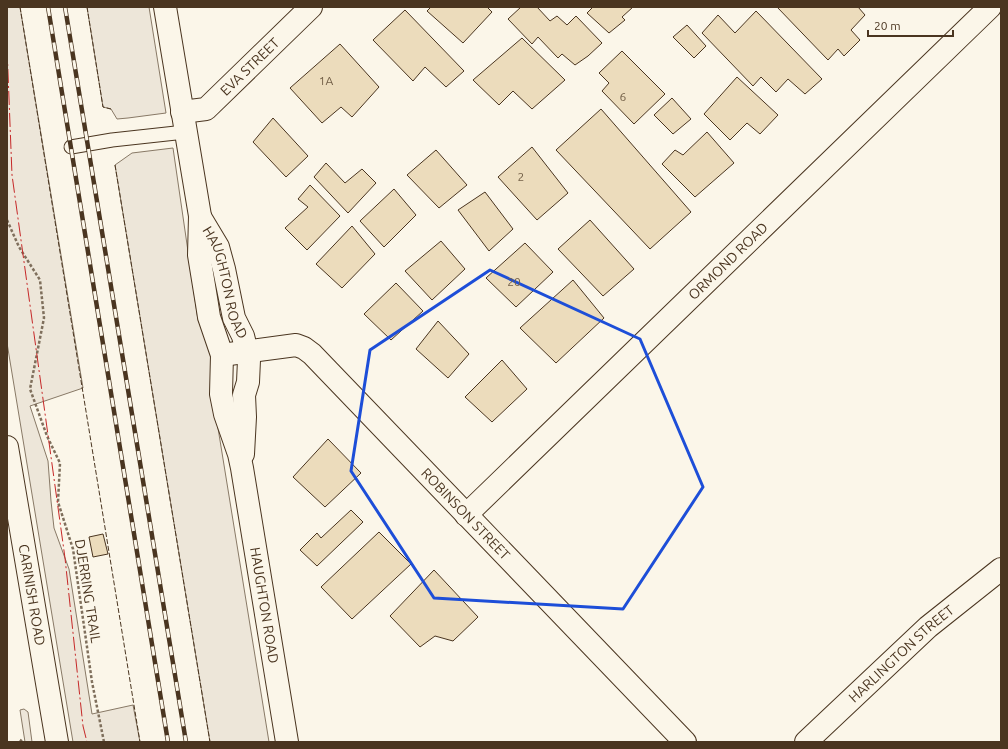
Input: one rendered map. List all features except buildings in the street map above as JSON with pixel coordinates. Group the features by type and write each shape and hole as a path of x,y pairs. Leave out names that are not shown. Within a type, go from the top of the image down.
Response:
{"street":[{"name":"HAUGHTON ROAD","path":"165,7 200,216 199,255 207,304 222,355 221,386 224,407 242,468 287,742"},
{"name":"EVA STREET","path":"184,122 206,109 311,7"},
{"name":"ORMOND ROAD","path":"466,515 990,7"},
{"name":"HAUGHTON ROAD","path":"200,216 218,247 234,318 243,336 247,351 249,372 244,395 245,417 242,468"},
{"name":"ROBINSON STREET","path":"222,355 296,345 304,348 312,354 685,742"},
{"name":"CARINISH ROAD","path":"7,447 57,742"},
{"name":"HARLINGTON STREET","path":"806,742 928,627 1001,569"}],"lane":[{"path":"71,147 112,140 184,122"}],"path":[{"name":"DJERRING TRAIL","path":"7,220 19,248 40,280 44,318 30,389 47,436 60,463 58,502 73,549 92,682 104,742"}],"highlighted area":[{"path":"490,270 640,339 703,487 623,609 434,598 351,471 370,350"}],"shaded area":[{"path":"7,7 20,7 83,388 30,406 48,461 54,528 69,569 92,714 133,705 140,742 73,742 7,343"},
{"path":"87,7 149,7 166,113 117,119 111,109 103,107"},
{"path":"173,148 198,320 210,343 212,364 211,385 269,742 210,742 115,165 132,153"},
{"path":"24,709 28,712 32,742 25,742 20,710"}],"railway":[{"path":"48,7 168,742"},
{"path":"65,7 186,742"}],"fence":[{"path":"20,7 140,742"},
{"path":"87,7 103,107 111,109"},
{"path":"115,165 210,742"}],"power":[{"path":"7,47 12,175 65,558 83,726 87,742"}]}
